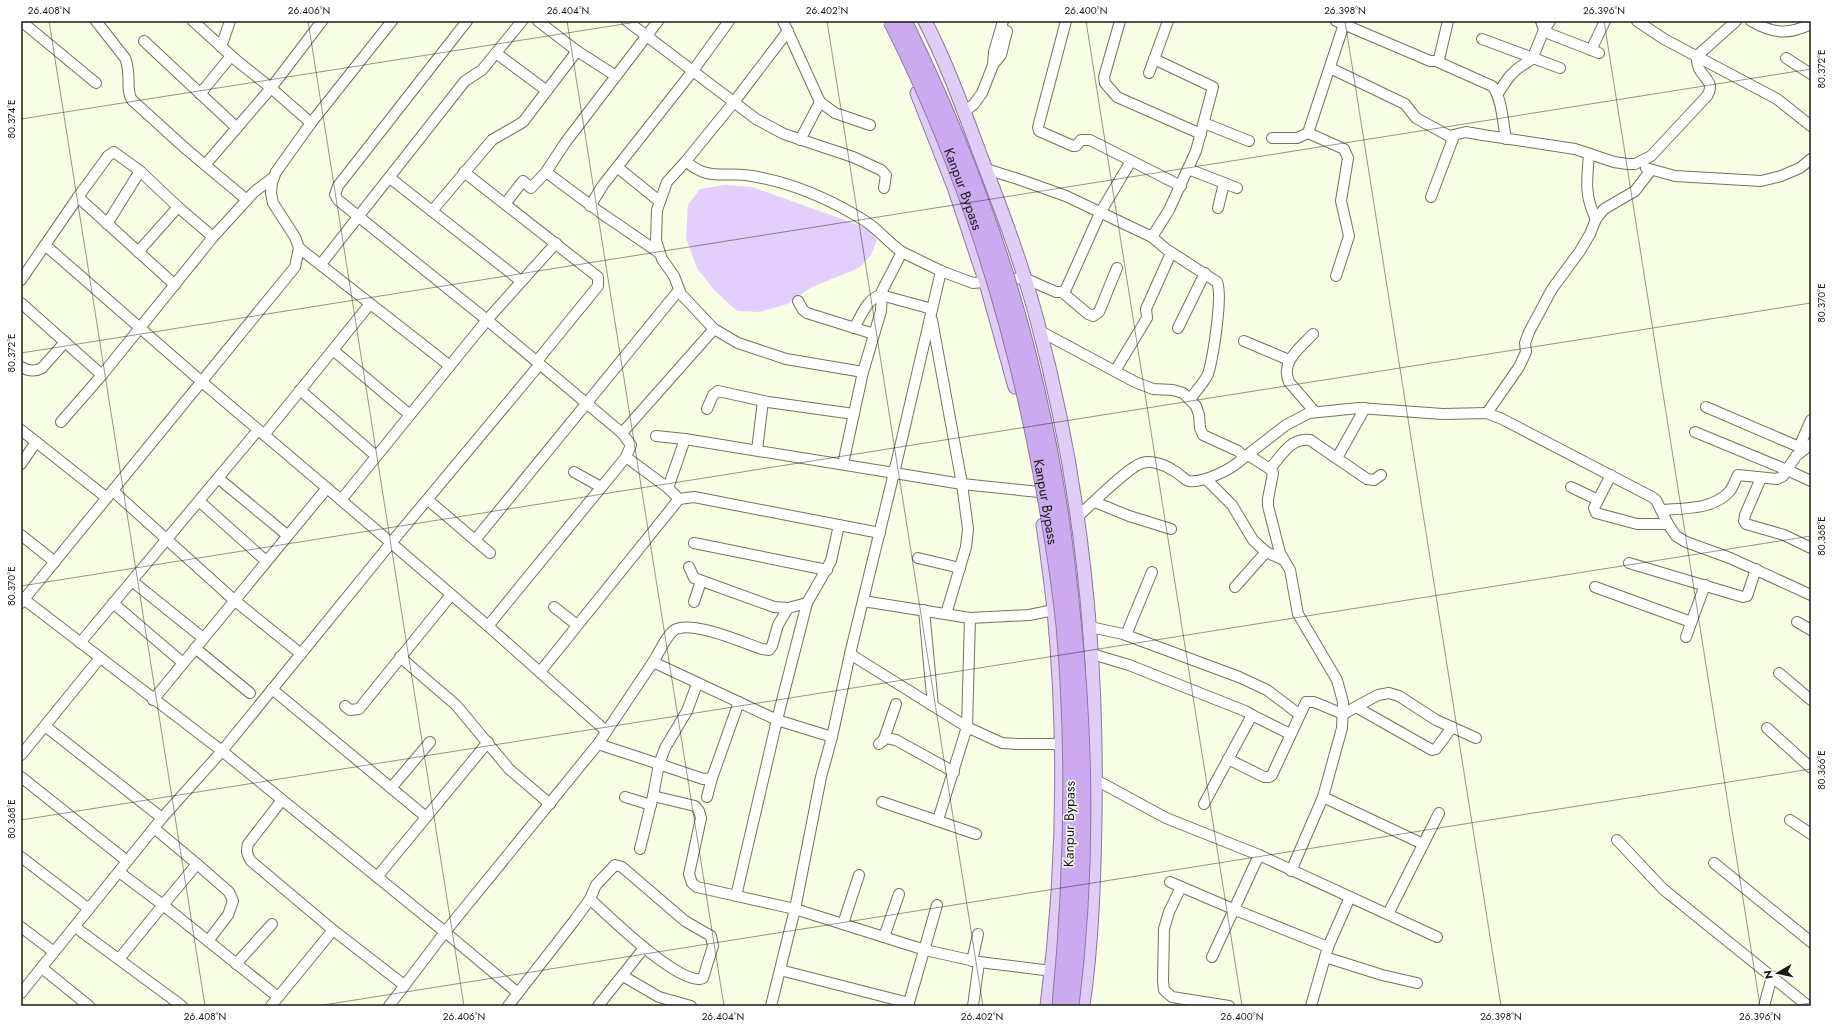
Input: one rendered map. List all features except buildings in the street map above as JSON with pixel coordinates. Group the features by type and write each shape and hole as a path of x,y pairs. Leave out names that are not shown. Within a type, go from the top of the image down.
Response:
{"highway":[{"name":"Kanpur Bypass","path":"891,21 952,156 979,234 1008,327 1039,457 1056,561 1064,625 1068,705 1070,813 1068,921 1060,1006"},
{"name":"Kanpur Bypass","path":"904,21 958,141 998,254 1030,363 1058,499 1079,678 1082,742 1083,832 1077,941 1071,1006"}],"main road":[{"path":"883,21 912,80 951,179 986,283 1020,404 1039,492 1054,610 1062,744 1060,860 1052,971 1047,1006"},
{"path":"925,21 940,50 986,169 1008,228 1024,278 1040,331 1056,399 1076,518 1090,627 1096,743 1095,861 1088,974 1084,1006"}],"street":[{"path":"21,21 96,84"},
{"path":"96,21 125,58 128,65 130,79 129,95 132,100 247,200"},
{"path":"193,21 231,56 311,123"},
{"path":"221,46 230,21"},
{"path":"205,165 271,88 322,21"},
{"path":"61,422 102,375 214,237 263,184 274,177 311,123 392,21"},
{"path":"467,21 338,186 335,195 338,200 587,403 622,433 631,445 626,457 488,626"},
{"path":"321,264 465,81 482,70 522,21"},
{"path":"538,21 577,51 616,76"},
{"path":"627,21 692,72 756,119 800,140 853,157 881,170 886,175 884,188"},
{"path":"505,204 523,182 531,188 546,172 565,143 658,21"},
{"path":"590,206 617,168 692,72 729,21"},
{"path":"783,21 820,102 835,113 870,125"},
{"path":"964,112 974,104 982,93 993,65 994,52 1002,26 1009,21"},
{"path":"1066,21 1038,127 1039,131 1073,146 1076,146 1081,140 1090,140 1180,186"},
{"path":"1120,21 1104,77 1105,83 1117,97 1201,134"},
{"path":"1149,73 1168,21"},
{"path":"1436,61 1439,59 1448,21"},
{"path":"1498,93 1509,77 1517,69 1532,59 1542,26 1550,21"},
{"path":"1542,26 1553,36 1595,52 1605,21"},
{"path":"1637,21 1664,39 1777,99 1809,121"},
{"path":"1635,164 1651,156 1710,91 1709,81 1698,70 1696,64 1697,56 1736,21"},
{"path":"1751,21 1771,25 1784,32 1796,31 1811,24"},
{"path":"1272,138 1297,138 1308,133 1330,68 1340,23 1358,25 1430,61 1436,61 1492,86 1498,93 1506,139"},
{"path":"658,252 656,227 659,201 667,182 734,102 788,31"},
{"path":"1482,39 1532,59 1560,68"},
{"path":"144,41 237,128"},
{"path":"432,211 464,172 496,137 517,127 523,122 577,51"},
{"path":"496,53 547,91"},
{"path":"200,94 231,56"},
{"path":"1786,58 1811,74"},
{"path":"1152,237 1169,210 1196,151 1214,87 1154,59"},
{"path":"1330,68 1405,104 1416,118 1445,134 1454,136 1466,132 1575,149 1614,162 1635,164 1675,176 1761,181 1781,176 1800,168 1811,158"},
{"path":"800,140 820,102"},
{"path":"1204,122 1249,141"},
{"path":"1308,133 1344,149 1348,158 1341,201 1349,236 1336,276"},
{"path":"1431,197 1454,136"},
{"path":"21,280 78,197 112,152 117,153 140,171 178,207 214,237"},
{"path":"1589,154 1587,195 1589,206 1596,219"},
{"path":"686,161 694,169 706,174 751,175 790,184 818,196 866,221 902,252 941,271 973,283 986,283 1024,278 1056,292 1062,292 1088,314 1093,316 1099,312 1117,268"},
{"path":"1062,292 1066,289 1100,212 1131,161"},
{"path":"617,168 659,201"},
{"path":"986,169 1018,178 1066,196 1152,237 1171,253 1218,282 1220,288 1218,318 1208,374 1203,383 1190,399"},
{"path":"1188,169 1237,188"},
{"path":"1487,413 1519,367 1526,352 1525,343 1528,332 1552,289 1580,251 1596,219 1604,209 1635,191 1651,170"},
{"path":"107,224 140,171"},
{"path":"21,993 162,818 222,751 391,543 428,500 598,286 598,277 594,272 464,172"},
{"path":"546,172 590,206 658,252 674,276 679,290 691,306 714,329 738,343 786,359 863,372"},
{"path":"274,177 271,193 273,204 295,237 299,248 295,267 55,562 22,600 222,751 518,993"},
{"path":"390,178 521,281"},
{"path":"1218,208 1224,183"},
{"path":"78,197 175,285"},
{"path":"138,252 178,207"},
{"path":"341,500 487,320 556,243"},
{"path":"45,245 202,382 488,626 606,731"},
{"path":"299,248 450,366"},
{"path":"843,464 863,372 881,311 882,288 902,252"},
{"path":"1116,371 1147,318 1146,309 1171,253"},
{"path":"771,1006 795,909 821,777 832,737 850,654 880,533 941,271"},
{"path":"1178,328 1205,273"},
{"path":"475,540 679,290"},
{"path":"854,328 870,301 874,297 881,295 932,312"},
{"path":"798,301 803,310 807,313 874,334"},
{"path":"21,303 102,375"},
{"path":"80,643 218,478 300,390 370,304"},
{"path":"932,312 962,484 968,529 966,547 946,614"},
{"path":"622,433 714,329"},
{"path":"1040,331 1135,382 1153,389 1174,390 1183,393 1196,406 1199,415 1200,428 1203,435 1238,451 1245,457 1270,469 1273,473 1268,506 1280,553 1291,576 1298,614 1337,680 1343,702 1342,728 1323,797 1291,871"},
{"path":"1313,334 1289,360 1286,368 1286,376 1289,382 1315,412"},
{"path":"1244,341 1289,360"},
{"path":"21,367 30,371 37,371 42,368 65,342"},
{"path":"333,350 410,415"},
{"path":"300,390 376,456"},
{"path":"707,409 713,395 718,391 763,401 854,414"},
{"path":"757,450 763,401"},
{"path":"1337,458 1365,408"},
{"path":"1076,518 1137,465 1148,462 1165,466 1188,481 1206,479 1212,477 1245,457 1286,425 1309,413 1365,408 1443,414 1487,413 1502,419 1652,497 1656,500 1676,536 1686,542 1756,569 1811,595"},
{"path":"1706,408 1805,447"},
{"path":"1661,510 1705,506 1719,500 1730,491 1738,475 1777,479 1783,476 1796,456 1805,447 1811,420"},
{"path":"21,430 110,494 166,540 234,600 301,654"},
{"path":"1695,432 1811,481"},
{"path":"656,436 757,450 962,484 1039,492"},
{"path":"668,488 686,439"},
{"path":"1270,469 1291,444 1305,439 1310,440 1367,479 1374,480 1381,475"},
{"path":"21,464 36,442"},
{"path":"626,457 668,488 679,499"},
{"path":"574,472 601,487"},
{"path":"1611,475 1594,508 1596,513 1629,522 1647,525 1668,524"},
{"path":"218,478 288,536"},
{"path":"1761,478 1745,515 1744,521 1746,524 1784,536 1811,548"},
{"path":"1206,479 1232,505 1253,540 1266,552 1284,560"},
{"path":"1571,487 1598,500"},
{"path":"153,700 327,488"},
{"path":"540,672 679,499 694,497 880,533"},
{"path":"428,500 490,553"},
{"path":"199,501 266,561"},
{"path":"1095,502 1129,516 1171,529"},
{"path":"736,896 777,720 808,603 827,570 834,550 839,525"},
{"path":"21,535 55,562"},
{"path":"694,543 827,570"},
{"path":"1235,587 1266,552"},
{"path":"918,558 960,568"},
{"path":"1629,563 1743,597 1747,596 1756,569"},
{"path":"689,567 694,578 774,607 788,608 808,603"},
{"path":"1126,636 1152,572"},
{"path":"132,580 203,638"},
{"path":"694,602 701,580"},
{"path":"1686,637 1705,585"},
{"path":"1596,587 1691,622"},
{"path":"345,706 350,710 359,709 451,595"},
{"path":"863,601 970,618 1029,615 1054,610"},
{"path":"113,603 183,662"},
{"path":"554,606 577,625"},
{"path":"389,1006 445,932 598,744 672,632 680,627 693,627 769,650 772,646 778,625 788,608"},
{"path":"924,610 933,706"},
{"path":"938,820 967,727 970,618"},
{"path":"1797,622 1811,630"},
{"path":"1090,627 1126,636 1239,677 1267,690 1300,715"},
{"path":"195,648 250,693"},
{"path":"850,654 967,727 1002,743 1062,744"},
{"path":"1092,654 1129,665 1225,703 1290,734"},
{"path":"400,657 456,705 509,769 550,804"},
{"path":"21,755 100,658"},
{"path":"653,662 697,684 777,720 832,737"},
{"path":"1779,673 1811,700"},
{"path":"640,849 659,764 665,748 687,711 697,684"},
{"path":"272,689 426,817"},
{"path":"1228,759 1268,777 1272,775 1306,702 1314,702 1342,714 1378,695 1389,693 1399,696 1436,720 1476,738"},
{"path":"707,797 712,778 739,702"},
{"path":"896,704 882,742 890,738 896,740 954,772"},
{"path":"1356,707 1430,750 1436,749 1452,727"},
{"path":"1204,804 1252,715"},
{"path":"45,726 162,818"},
{"path":"1768,728 1810,766"},
{"path":"391,788 430,742"},
{"path":"377,877 488,742"},
{"path":"598,744 703,779 712,778"},
{"path":"21,778 127,861"},
{"path":"1096,780 1166,818 1259,855 1437,937"},
{"path":"1323,797 1423,844"},
{"path":"625,798 695,806 699,811 701,818 689,874 692,883 697,887 795,909 925,950 976,962 1052,971"},
{"path":"282,800 248,844 246,850 251,861 333,930 404,985"},
{"path":"882,802 976,834"},
{"path":"1388,914 1439,813"},
{"path":"1790,820 1811,834"},
{"path":"154,828 229,892 233,901 228,915 208,941"},
{"path":"1617,840 1663,889 1808,1006"},
{"path":"1212,957 1259,855"},
{"path":"21,857 89,909"},
{"path":"1714,863 1811,942"},
{"path":"119,959 197,864"},
{"path":"508,1006 590,899 596,885 612,867 617,865 630,873 692,926 711,936 713,940 706,972 703,978 698,980 679,973 644,948 590,899"},
{"path":"119,872 164,905 278,997"},
{"path":"844,924 859,875"},
{"path":"1170,882 1382,975 1416,983"},
{"path":"1181,887 1169,912 1164,929 1164,990 1172,997 1229,1006"},
{"path":"884,937 898,894"},
{"path":"1311,1006 1327,952 1350,897"},
{"path":"780,970 909,1004 937,905"},
{"path":"236,964 272,924"},
{"path":"21,927 54,952"},
{"path":"75,927 182,1006"},
{"path":"271,1006 333,930"},
{"path":"973,1006 978,934"},
{"path":"598,1006 644,948"},
{"path":"42,968 89,1006"},
{"path":"623,976 659,997 691,1006"},
{"path":"1764,1006 1772,976"}],"shaded area":[{"path":"725,185 752,187 870,230 877,240 871,255 859,268 812,287 787,304 759,312 737,311 713,289 697,268 686,238 688,205 700,189"}]}
